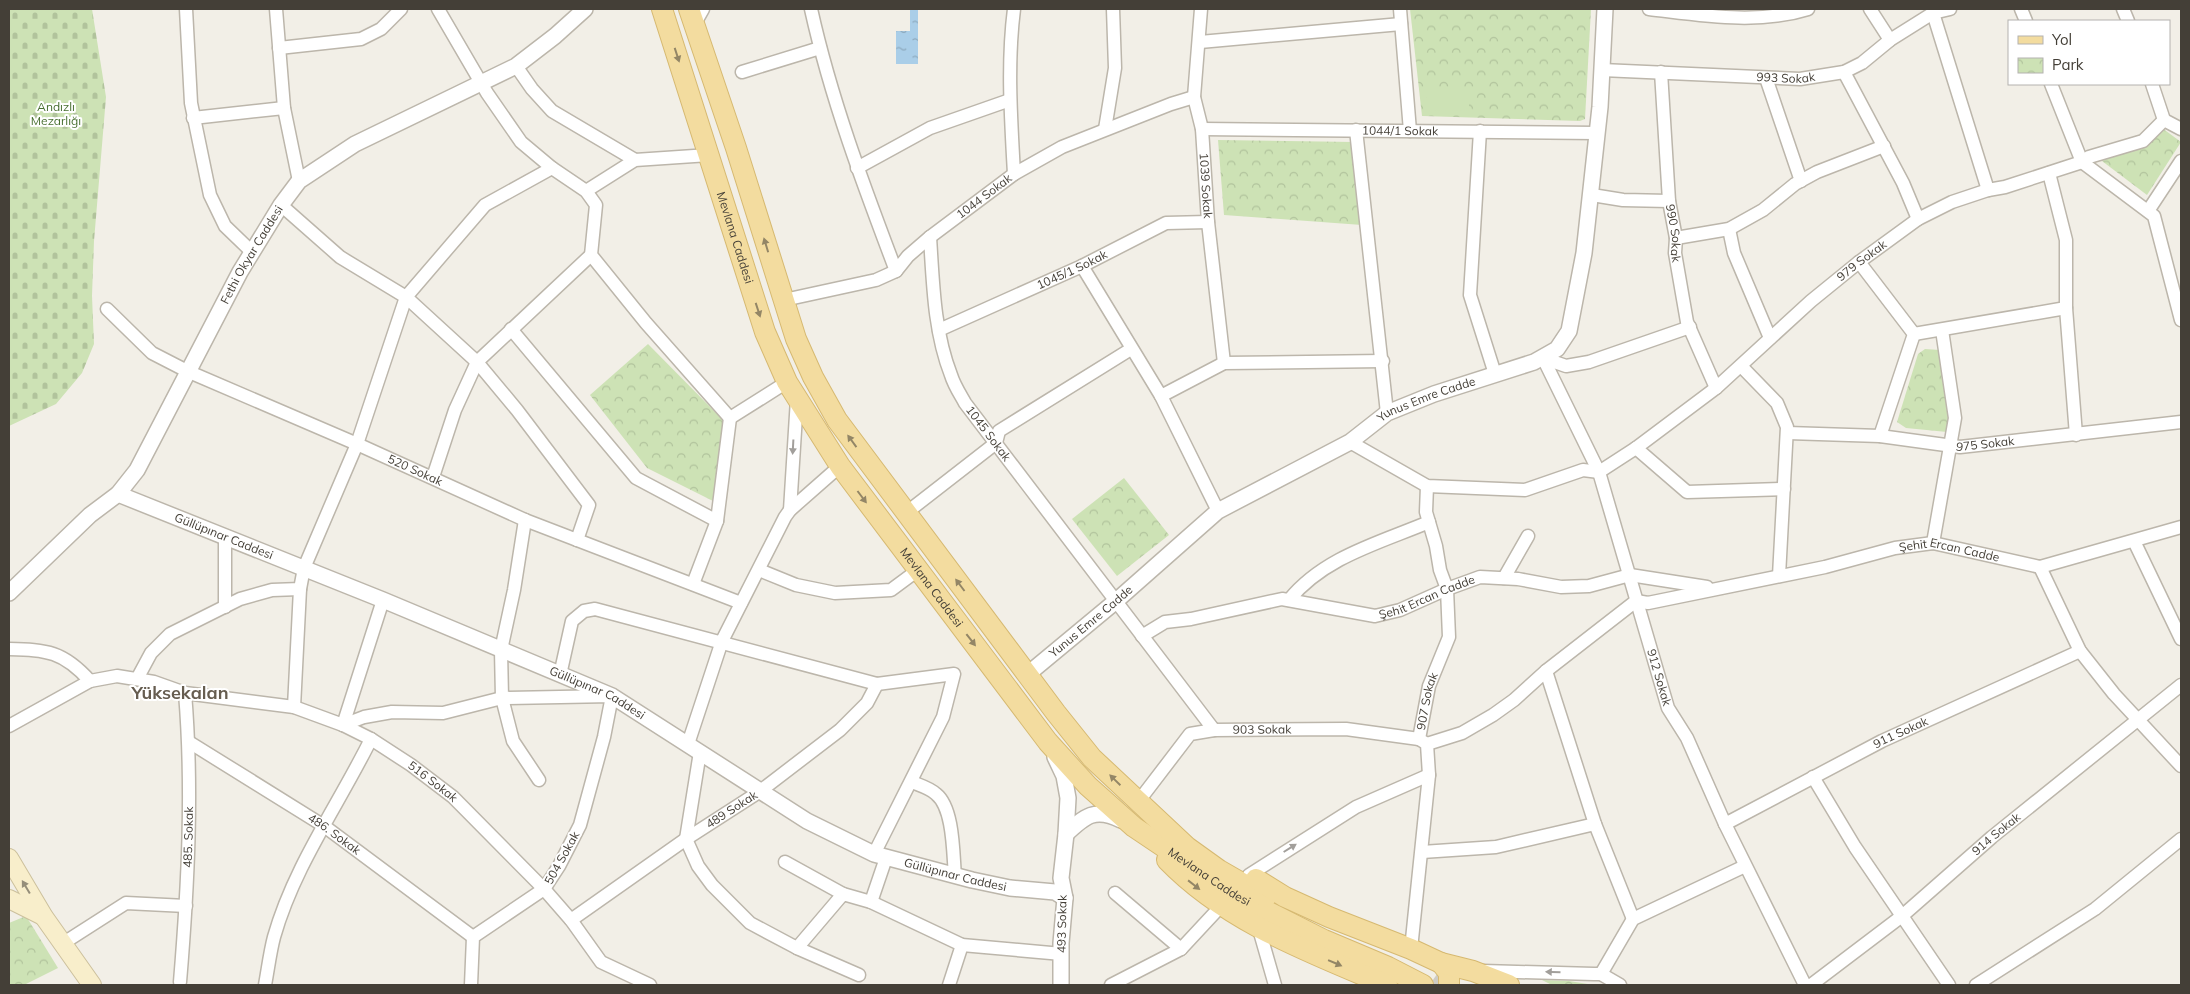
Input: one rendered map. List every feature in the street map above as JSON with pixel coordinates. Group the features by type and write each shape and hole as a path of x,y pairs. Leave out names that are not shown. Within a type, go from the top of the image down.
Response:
{"main road":[{"name":"Mevlana Caddesi","path":"662,9 765,332 792,390 840,466 1048,742 1088,786 1134,827 1235,895 1324,940 1388,967 1437,978"},
{"name":"Mevlana Caddesi","path":"696,14 796,339 813,377 838,420 1056,713 1092,758 1187,847 1219,870 1287,909 1411,963 1437,978"},
{"path":"1144,808 1198,838 1249,875 1285,897 1329,917 1411,949 1437,978 1473,971 1509,985"},
{"path":"1134,827 1183,877 1222,906 1260,929 1388,985"},
{"path":"9,859 9,870"},
{"path":"9,859 44,917 92,985"},
{"path":"9,899 44,917"}],"street":[{"path":"186,9 191,103 207,183 214,206 225,226 252,252"},
{"path":"276,9 284,108 299,181"},
{"path":"279,48 361,40 381,30 401,9"},
{"path":"433,478 456,410 477,362 591,255 596,205 586,191 552,168 521,142 487,93 438,9"},
{"name":"Fethi Okyar Caddesi","path":"9,592 90,515 118,494 137,470 212,323 252,252 281,205 299,181 355,144 516,66 555,36 585,9"},
{"path":"811,9 820,48 857,168 896,271"},
{"path":"1014,9 1010,39 1010,100 1014,174"},
{"path":"1105,129 1115,68 1113,9"},
{"name":"1039 Sokak","path":"1201,9 1200,42 1194,97 1202,129 1208,222 1224,363"},
{"path":"1400,9 1410,131"},
{"name":"Yunus Emre Cadde","path":"1028,674 1116,601 1218,511 1350,442 1387,413 1543,358 1557,349 1569,330 1584,254 1592,195 1605,9"},
{"path":"1649,9 1735,18 1767,16 1808,9"},
{"path":"1870,9 1890,40"},
{"name":"993 Sokak","path":"1602,70 1800,79 1844,72 1862,63 1890,40 1934,13 1950,9"},
{"path":"1934,13 1988,190"},
{"path":"1200,42 1401,24"},
{"path":"742,72 820,48"},
{"path":"516,66 532,89 552,111 635,160"},
{"name":"990 Sokak","path":"1661,72 1669,201 1676,238 1675,253 1690,327 1716,388"},
{"path":"1844,72 1903,183 1918,218"},
{"path":"1766,78 1801,181"},
{"path":"2051,85 2082,162 2154,216 2181,320"},
{"path":"2152,85 2164,120 2181,129"},
{"name":"1044 Sokak","path":"784,300 876,280 896,271 908,256 930,237 1014,174 1062,147 1171,104 1194,97"},
{"path":"857,168 930,128 1010,100"},
{"path":"193,118 284,108"},
{"name":"979 Sokak","path":"1598,472 1636,448 1716,388 1770,338 1859,262 1918,218 1952,202 2049,173 2082,162 2089,157 2143,141 2164,120"},
{"name":"1044/1 Sokak","path":"1202,129 1596,133"},
{"path":"1356,130 1383,361 1387,413"},
{"path":"1480,131 1470,295 1495,374"},
{"path":"1676,238 1730,229 1763,210 1801,181 1817,172 1884,146"},
{"path":"586,191 635,160 709,155"},
{"path":"2148,211 2181,161"},
{"path":"294,707 300,589 304,568 357,444 406,297 485,204 552,168"},
{"path":"2049,173 2066,240 2066,308 2076,435"},
{"path":"1592,195 1623,200 1669,201"},
{"path":"281,205 340,257 406,297 477,362 517,410 589,505 577,540"},
{"name":"1045/1 Sokak","path":"939,330 1082,266 1166,222 1208,222"},
{"path":"1730,229 1734,253 1770,338"},
{"name":"1045 Sokak","path":"930,237 933,282 943,351 951,377 964,403 1214,730"},
{"path":"591,255 646,322 730,418 718,521 693,584"},
{"path":"1859,262 1914,334"},
{"path":"1082,266 1161,396 1218,511"},
{"path":"1914,334 2066,308"},
{"name":"520 Sokak","path":"107,309 152,353 187,371 357,444 525,520 741,603"},
{"path":"1543,358 1566,366 1590,362 1690,327"},
{"path":"511,329 636,478 718,521"},
{"path":"1933,543 1955,418 1942,330"},
{"path":"1880,436 1914,334"},
{"path":"906,513 996,443 999,431 1131,349"},
{"name":"912 Sokak","path":"1543,358 1598,472 1668,708 1687,738 1725,824 1805,985"},
{"path":"1161,396 1224,363 1383,361"},
{"path":"1741,366 1778,403 1787,427 1779,576"},
{"path":"730,418 792,390 790,510"},
{"name":"975 Sokak","path":"1788,433 1880,436 1960,447 2181,422"},
{"path":"1350,442 1426,486 1525,490 1583,470 1598,472"},
{"path":"1636,448 1687,492 1784,488"},
{"path":"840,466 790,510 722,641 694,748 686,839 698,866 712,885 750,922 797,948 859,975"},
{"name":"907 Sokak","path":"1411,949 1429,775 1423,742 1429,686 1449,636 1447,589 1426,512 1426,486"},
{"name":"Güllüpınar Caddesi","path":"118,494 383,600 612,696 807,822 880,856 1010,888 1054,892 1065,898"},
{"path":"525,520 514,590 501,650 502,698 513,741 539,780"},
{"path":"1289,600 1303,583 1335,562 1369,545 1429,522"},
{"name":"Şehit Ercan Cadde","path":"1636,601 1648,603 1825,566 1895,548 1933,543 2040,567 2181,527"},
{"path":"1504,578 1528,536"},
{"path":"225,537 225,606"},
{"path":"2134,541 2181,639"},
{"path":"2040,567 2080,651 2114,694 2181,766"},
{"path":"758,570 796,585 835,593 891,590 918,570"},
{"name":"Şehit Ercan Cadde","path":"1142,636 1165,622 1191,619 1282,599 1376,616 1400,610 1480,577 1518,579 1560,587 1589,586 1630,575 1715,589"},
{"path":"9,726 90,681 117,676 137,679 151,653 170,634 225,606 240,599 272,590 300,589"},
{"path":"343,725 383,600"},
{"name":"903 Sokak","path":"1144,808 1190,734 1214,730 1346,729 1423,742 1462,732 1493,715 1514,700 1546,671 1636,601"},
{"path":"560,674 572,621 579,614 600,609 877,684 954,674 943,717 912,782 893,813 880,856 871,902"},
{"path":"9,649 40,650 65,658 90,681"},
{"name":"911 Sokak","path":"1725,824 1882,741 2080,651"},
{"path":"1546,671 1595,824 1633,919"},
{"name":"516 Sokak","path":"137,679 154,682 185,693 294,707 343,725 371,739 411,765 453,797 544,889 571,920 601,962 650,985"},
{"name":"489 Sokak","path":"571,920 686,839 758,792 840,730 867,703 877,684"},
{"name":"914 Sokak","path":"1811,985 1902,916 1992,837 2181,685"},
{"name":"485. Sokak","path":"180,982 186,906 189,742 185,693"},
{"path":"343,725 364,717 392,712 443,713 502,698 612,696"},
{"name":"504 Sokak","path":"473,938 544,889 580,825 604,737 612,696"},
{"path":"265,985 274,937 284,909 305,861 354,775 371,739"},
{"name":"486. Sokak","path":"189,742 324,826 473,938"},
{"name":"493 Sokak","path":"1048,742 1064,776 1068,798 1061,878 1065,898 1061,942 1061,985"},
{"path":"1249,875 1356,806 1429,775"},
{"path":"1813,777 1855,847 1949,985"},
{"path":"912,782 936,794 946,806 951,828 955,876"},
{"path":"1066,834 1083,818 1101,813 1109,814 1134,827"},
{"path":"1422,852 1496,847 1595,824"},
{"path":"1976,985 2095,909 2181,839"},
{"path":"786,862 844,894 871,902 962,945 1062,954"},
{"path":"1602,974 1633,919 1746,866"},
{"path":"1115,893 1181,949"},
{"path":"797,948 844,894"},
{"path":"62,944 126,903 186,906"},
{"path":"1111,985 1181,949 1222,906"},
{"path":"1260,929 1275,985"},
{"path":"471,985 473,938"},
{"path":"949,985 962,945"},
{"path":"1473,971 1602,974 1620,985"}],"green space":[{"name":"Andızlı Mezarlığı","path":"9,9 92,9 106,97 94,241 92,296 94,344 82,373 56,404 9,426"},
{"path":"1410,9 1591,9 1585,119 1580,121 1422,116"},
{"path":"1427,88 1469,88 1469,111 1427,110"},
{"path":"2162,128 2181,142 2147,195 2098,158"},
{"path":"1218,140 1354,142 1362,225 1224,215"},
{"path":"648,344 726,423 715,502 647,468 590,395"},
{"path":"1925,349 1940,350 1948,417 1947,432 1906,428 1897,422 1918,354"},
{"path":"1124,478 1169,535 1117,576 1072,519"},
{"path":"26,916 58,968 24,985 9,985 9,923"},
{"path":"1542,980 1569,981 1594,985 1552,985"}],"water":[{"path":"910,9 918,9 918,64 896,64 896,31 910,31"}],"tunnel":[{"path":"1435,977 1447,985"}],"district":[{"name":"Yüksekalan","path":"180,693"}]}
